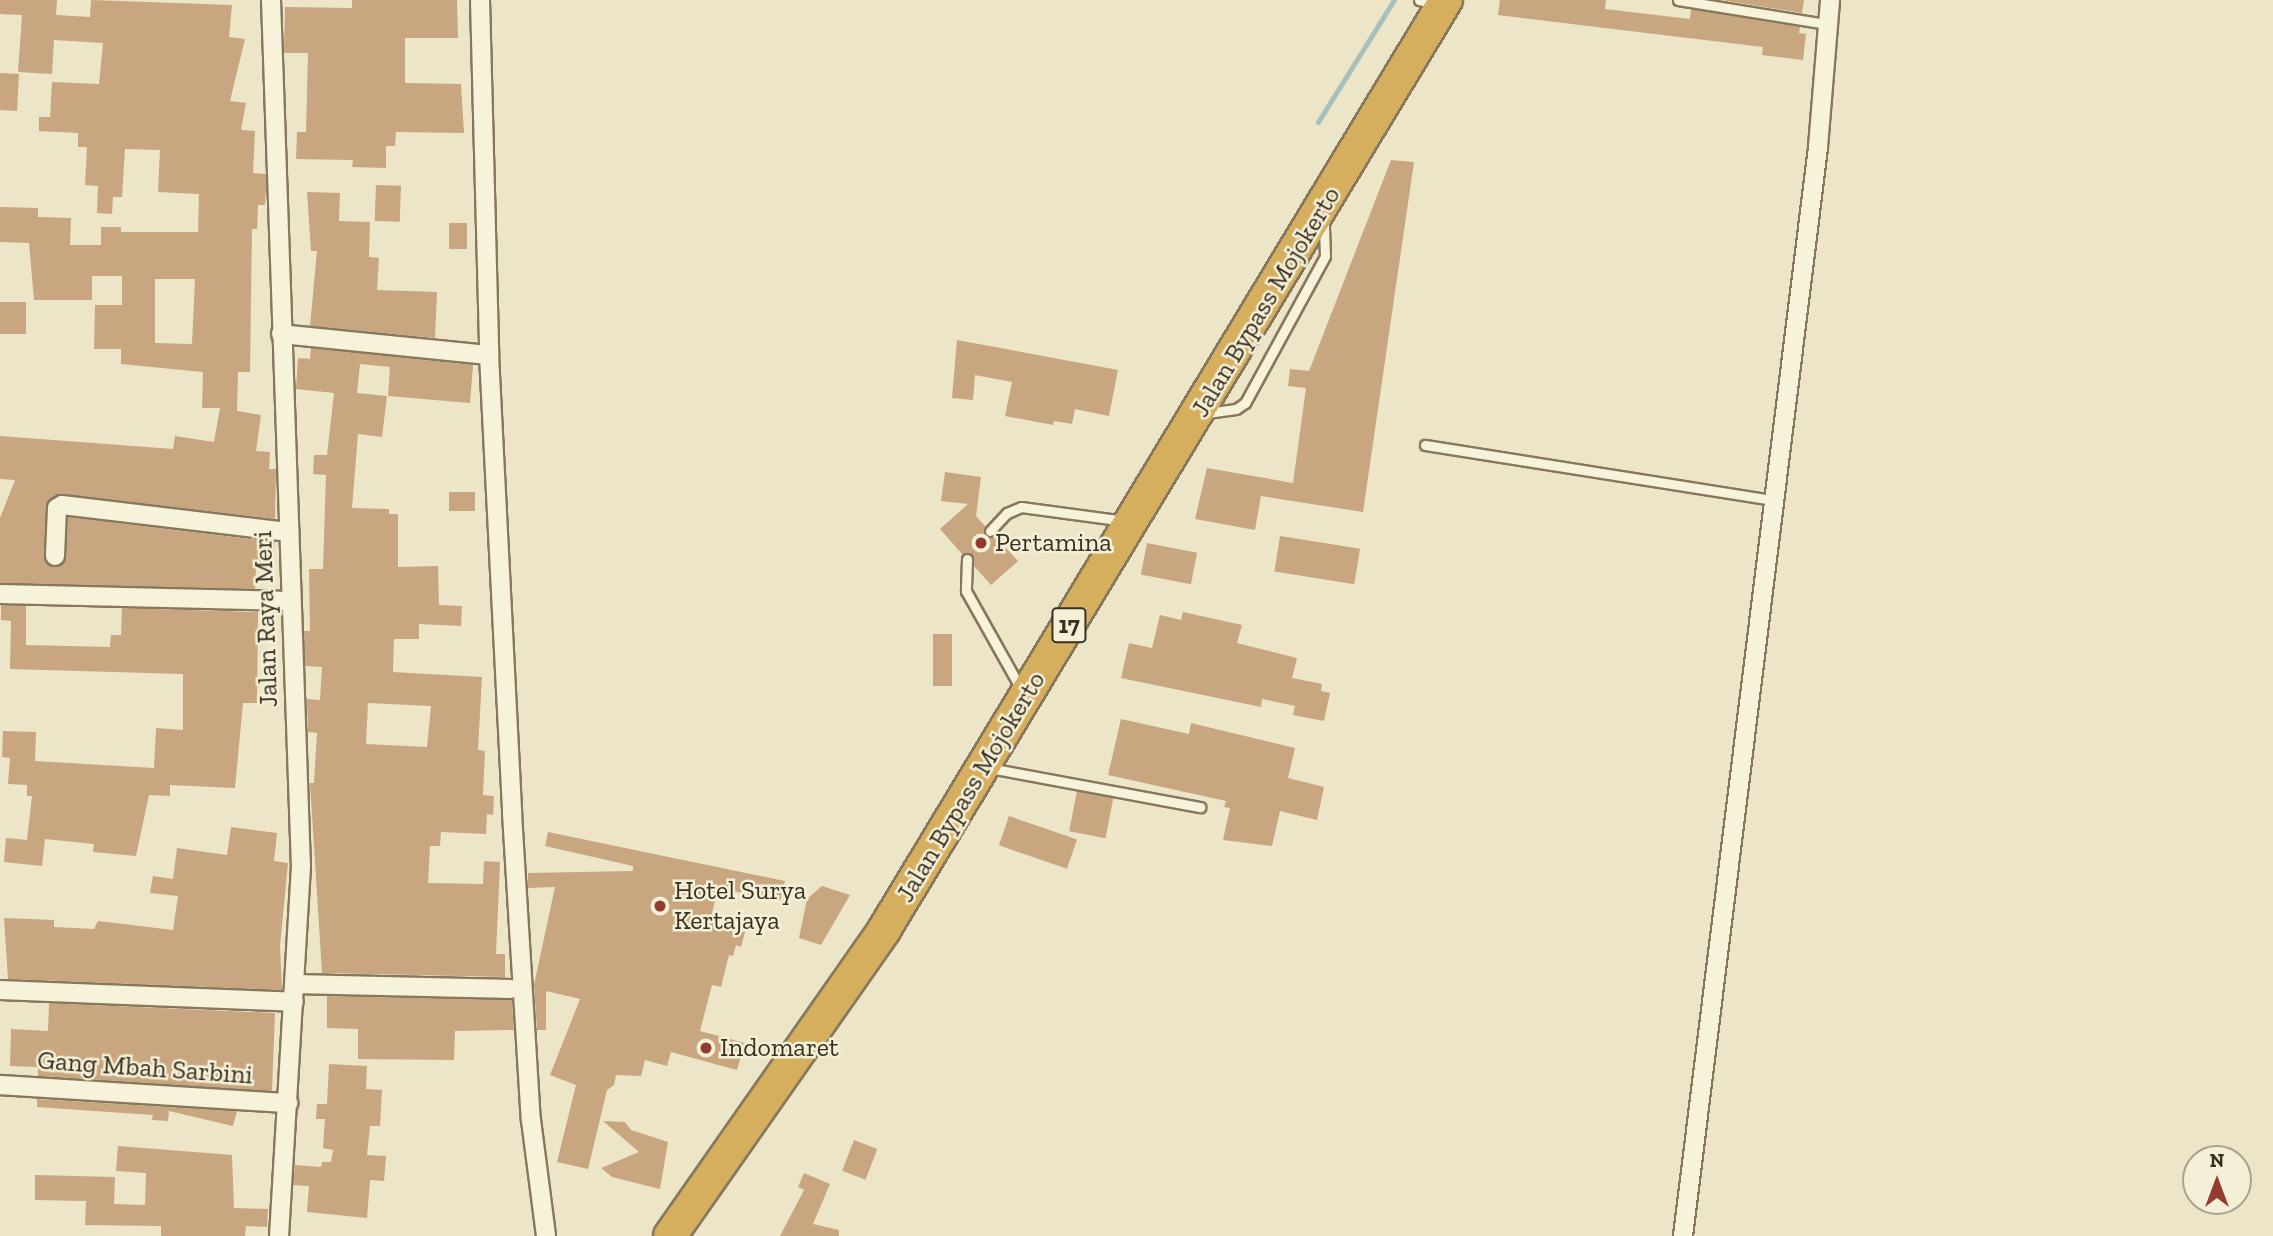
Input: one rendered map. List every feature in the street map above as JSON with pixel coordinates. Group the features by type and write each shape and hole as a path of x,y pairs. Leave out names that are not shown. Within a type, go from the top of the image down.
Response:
{"highway":[{"name":"Jalan Bypass Mojokerto","path":"670,1236 850,984 1199,414 1320,211 1436,2"}],"street":[{"name":"Jalan Raya Meri","path":"271,0 301,866 279,1236"},
{"path":"480,0 489,355 516,887 531,1120 546,1236"},
{"path":"1683,1236 1818,148 1830,0"},
{"path":"281,334 489,355"},
{"path":"55,556 60,505 289,532"},
{"path":"0,594 291,601"},
{"path":"294,984 511,989"},
{"path":"0,990 294,1002"},
{"name":"Gang Mbah Sarbini","path":"0,1085 288,1103"}],"lane":[{"path":"1678,0 1827,24"},
{"path":"1425,445 1774,500"},
{"path":"990,531 1007,513 1021,508 1132,522"},
{"path":"967,559 967,591 1025,697"},
{"path":"984,767 1199,807"}],"building":[{"path":"0,0 57,0 56,15 90,17 91,0 232,5 229,37 245,39 230,101 246,103 241,130 255,131 253,173 266,174 265,205 258,205 257,229 252,229 250,372 238,372 237,411 261,415 256,451 270,452 269,469 276,469 275,519 62,494 47,503 44,556 50,566 64,563 68,517 275,542 272,570 256,568 255,589 0,583 0,518 15,480 0,479 0,436 173,449 175,436 214,442 220,408 202,408 203,372 121,364 121,349 94,349 95,305 122,305 122,276 92,276 92,300 34,300 29,243 0,242 0,207 38,208 38,217 71,218 70,245 101,245 101,227 121,227 121,232 198,232 199,194 158,192 160,150 125,149 122,197 113,197 112,214 97,213 98,186 85,185 87,147 78,147 78,133 39,131 39,117 50,117 52,82 99,84 103,43 54,40 52,74 18,72 22,15 0,14","holes":["155,279 195,279 192,344 155,343"]},
{"path":"352,0 457,0 458,38 405,38 405,83 461,84 464,133 396,132 395,146 386,146 386,168 352,167 353,160 296,159 297,132 306,132 308,53 284,53 285,7 352,8"},
{"path":"1500,0 1606,0 1605,9 1690,19 1691,9 1800,27 1799,33 1806,34 1803,60 1762,55 1763,47 1498,15"},
{"path":"1722,0 1804,0 1802,13"},
{"path":"0,73 19,74 17,111 0,110"},
{"path":"1391,160 1414,162 1363,512 1261,496 1255,530 1195,519 1207,468 1293,483 1306,388 1288,386 1290,369 1309,371"},
{"path":"376,185 401,186 400,222 375,221"},
{"path":"307,192 340,193 339,221 370,222 369,257 379,258 377,290 437,292 435,338 310,326 317,251 311,251"},
{"path":"449,223 467,223 467,249 449,249"},
{"path":"0,302 26,302 26,334 0,334"},
{"path":"957,340 1118,370 1109,416 1075,409 1072,424 1054,421 1053,425 1005,416 1012,382 975,375 973,400 952,398"},
{"path":"311,348 473,365 470,403 388,396 390,367 360,364 357,393 387,396 382,437 358,434 352,508 389,509 389,514 398,514 398,567 438,566 439,605 462,606 461,626 419,624 419,639 394,639 393,672 482,677 478,750 485,751 483,795 494,796 493,815 487,814 486,834 441,832 440,846 430,846 428,883 483,884 484,861 500,862 496,954 505,954 505,977 322,973 310,783 314,783 317,733 308,732 307,699 320,700 322,667 305,666 304,631 310,631 309,569 323,569 326,475 313,474 314,455 327,455 334,393 296,389 298,358 310,359","holes":["368,703 431,706 427,747 366,744"]},
{"path":"945,472 981,477 976,516 985,526 984,534 995,536 1018,561 991,585 974,566 973,555 962,554 940,529 968,504 941,501"},
{"path":"449,492 475,492 475,511 449,511"},
{"path":"1280,536 1360,549 1354,584 1274,572"},
{"path":"1147,543 1197,553 1191,584 1141,574"},
{"path":"1,605 26,606 26,645 110,647 111,635 121,635 122,608 258,612 257,703 243,703 235,788 170,785 170,796 149,795 136,856 93,852 94,844 45,839 42,866 4,862 6,838 27,840 32,796 27,796 27,785 8,784 10,758 2,757 3,731 36,732 35,761 154,768 156,728 183,730 183,674 10,669 11,621 1,620"},
{"path":"1183,612 1242,625 1237,643 1297,658 1292,678 1322,684 1321,691 1330,693 1324,721 1293,715 1295,706 1262,699 1261,707 1121,678 1129,643 1152,648 1160,615 1181,620"},
{"path":"933,634 952,634 952,686 933,686"},
{"path":"1121,719 1189,734 1191,723 1295,748 1288,778 1324,787 1317,820 1280,811 1272,846 1223,840 1230,808 1224,807 1226,801 1108,775"},
{"path":"1077,791 1113,798 1105,838 1069,831"},
{"path":"1009,816 1077,839 1067,869 999,845"},
{"path":"231,827 277,833 274,861 288,863 280,946 282,990 8,979 4,918 54,920 54,927 94,929 98,921 173,930 178,896 150,893 153,876 173,879 177,848 227,855"},
{"path":"548,832 785,881 780,901 718,888 710,922 745,932 741,947 736,945 733,956 729,955 721,987 712,985 700,1031 745,1043 737,1070 671,1052 667,1066 645,1060 641,1076 616,1075 614,1085 607,1090 588,1169 557,1162 576,1085 550,1075 580,999 546,991 546,1030 537,1030 534,985 555,887 528,888 528,873 633,871 633,866 545,846"},
{"path":"822,886 850,895 821,945 799,938 807,899"},
{"path":"327,996 512,1000 514,1030 455,1031 454,1060 358,1059 358,1029 327,1028"},
{"path":"49,1003 275,1013 272,1091 38,1076 38,1067 10,1066 11,1029 48,1031"},
{"path":"329,1064 367,1066 366,1089 382,1090 380,1126 370,1126 367,1155 386,1156 384,1181 370,1180 367,1218 307,1212 309,1186 293,1185 295,1165 321,1167 322,1162 331,1162 333,1150 323,1148 325,1119 316,1119 317,1104 327,1104"},
{"path":"37,1099 237,1111 233,1126 169,1111 168,1121 152,1120 153,1115 37,1107"},
{"path":"603,1121 625,1122 631,1130 668,1142 660,1189 612,1177 601,1168 639,1152"},
{"path":"854,1140 877,1149 866,1180 842,1171"},
{"path":"118,1146 232,1155 234,1208 268,1209 267,1227 246,1226 245,1236 161,1236 161,1226 85,1225 86,1201 35,1200 35,1175 115,1177 114,1204 145,1205 146,1173 116,1171"},
{"path":"804,1173 830,1184 813,1224 839,1230 839,1236 780,1236 804,1190 798,1187"}],"waterway":[{"path":"1318,122 1394,0"}],"place":[{"name":"Pertamina","path":"981,543"},
{"name":"Hotel Surya Kertajaya","path":"660,906"},
{"name":"Indomaret","path":"706,1048"}]}
